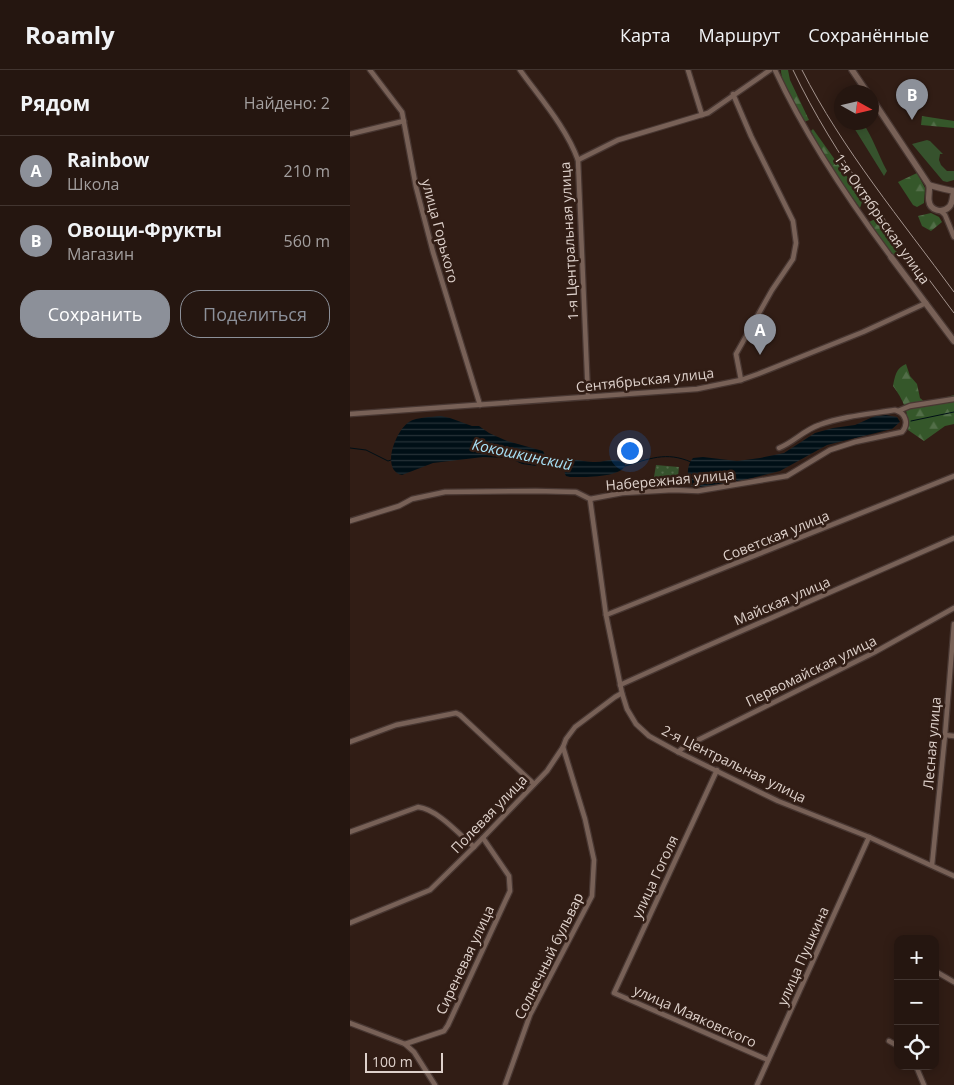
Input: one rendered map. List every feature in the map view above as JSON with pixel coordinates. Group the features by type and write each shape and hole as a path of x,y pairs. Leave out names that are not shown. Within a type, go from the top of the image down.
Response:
{"street":[{"name":"улица Горького","path":"370,70 401,109 416,187 433,252 480,405"},
{"name":"1-я Центральная улица","path":"520,70 551,112 578,160 588,397"},
{"path":"688,70 702,115"},
{"path":"578,160 618,140 712,111 733,94 770,70"},
{"name":"1-я Октябрьская улица","path":"775,70 802,123 850,201 954,341"},
{"path":"852,70 862,85"},
{"path":"733,94 751,136 793,221 796,243 793,259 772,290 736,354 741,380"},
{"path":"879,110 929,185 930,205 935,210 944,212"},
{"path":"350,134 404,121"},
{"path":"929,185 937,188 942,187 952,192 951,204 944,212"},
{"path":"930,193 937,188"},
{"path":"944,212 954,237"},
{"name":"Сентябрьская улица","path":"350,414 697,389 741,380 856,336 926,303"},
{"path":"779,448 806,431 827,422 895,410 900,412 910,406 954,399"},
{"name":"Набережная улица","path":"590,499 622,493 673,490 698,491 787,476 825,452 902,432 906,423 905,417 900,412"},
{"name":"Советская улица","path":"606,615 954,476"},
{"path":"350,521 399,506 412,499 446,492 576,492 590,499"},
{"name":"2-я Центральная улица","path":"590,499 606,615 620,685 627,709 636,724 649,736 678,752 778,801 869,837 954,876"},
{"name":"Майская улица","path":"620,685 691,652 954,538"},
{"name":"Первомайская улица","path":"678,752 684,747 875,652 954,608"},
{"name":"Лесная улица","path":"932,865 954,624"},
{"name":"Полевая улица","path":"350,923 430,890 483,838 551,765 575,727 622,693"},
{"path":"350,742 396,725 456,713 534,784"},
{"path":"945,735 954,736"},
{"name":"Солнечный бульвар","path":"505,1085 530,1015 592,896 594,860 585,819 563,748"},
{"name":"улица Гоголя","path":"614,993 717,770"},
{"path":"350,832 418,807 434,812 474,847"},
{"name":"улица Пушкина","path":"757,1085 869,837"},
{"name":"Сиреневая улица","path":"405,1044 444,1031 510,892 509,876 483,838"},
{"path":"939,973 954,982"},
{"name":"улица Маяковского","path":"614,993 768,1060"},
{"path":"350,1023 405,1044 414,1052 435,1085"},
{"path":"889,1041 894,1044"},
{"path":"918,1070 924,1085"}],"green space":[{"path":"781,70 788,70 790,80 809,120 804,122 797,110 786,89"},
{"path":"922,116 954,121 954,128 921,125"},
{"path":"813,129 863,199 860,208 827,162 811,131"},
{"path":"855,130 868,130 887,171 884,176"},
{"path":"927,140 943,154 940,154 939,160 941,165 947,171 954,171 954,180 943,181 912,144"},
{"path":"917,173 925,188 924,203 917,207 913,205 898,182"},
{"path":"931,213 939,217 942,222 931,231 922,226 918,216"},
{"path":"877,220 895,245 898,255 894,256 869,222"},
{"path":"906,364 910,376 917,384 920,398 926,403 954,395 954,424 945,426 924,441 908,430 905,406 893,386 898,370"},
{"path":"656,465 679,467 677,486 653,483"}],"water":[{"path":"441,416 472,426 479,426 507,441 543,451 546,457 538,462 536,466 522,464 509,458 483,457 433,463 402,475 395,472 392,466 392,450 404,426 416,419"},
{"path":"875,416 897,417 900,422 892,429 827,445 780,471 724,485 691,486 688,468 693,458 703,457 737,461 784,453 815,433 855,425"},
{"path":"568,460 597,462 616,460 625,464 625,466 616,473 608,475 570,477 566,476 565,472"}],"waterway":[{"path":"911,421 954,412"},
{"name":"Кокошкинский","path":"350,448 366,450 388,461 391,460"},
{"name":"Кокошкинский","path":"545,457 566,468"},
{"name":"Кокошкинский","path":"625,466 658,457 674,457 691,462"}],"railway":[{"path":"793,70 810,103 847,165 954,313"},
{"path":"802,70 835,128 854,156 954,292"}],"place":[{"name":"Овощи-Фрукты","path":"912,120"},
{"name":"Rainbow","path":"760,355"}]}
